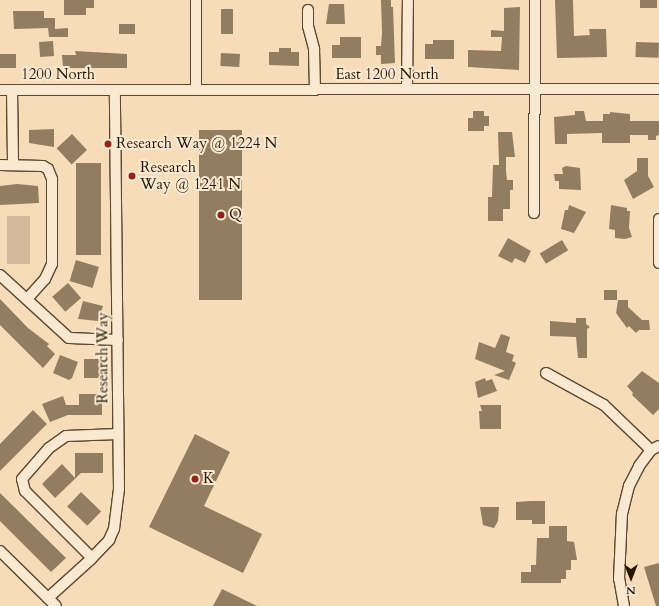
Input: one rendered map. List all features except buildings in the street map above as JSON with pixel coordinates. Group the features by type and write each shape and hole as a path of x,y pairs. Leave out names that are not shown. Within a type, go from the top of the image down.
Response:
{"street":[{"path":"196,0 196,90"},
{"path":"407,89 408,0"},
{"path":"534,213 533,89 535,0"},
{"path":"308,10 308,26 314,49 315,90"},
{"name":"East 1200 North","path":"115,90 659,88"},
{"name":"1200 North","path":"0,90 115,90"},
{"path":"12,90 13,165"},
{"name":"Research Way","path":"48,598 92,558 109,540 114,529 119,489 115,90"},
{"path":"0,165 42,166 48,169 52,180 52,264 45,279 27,299"},
{"path":"659,220 659,263"},
{"path":"0,275 69,338 118,340"},
{"path":"546,373 604,405 655,448 629,486 622,514 619,579 624,606"},
{"path":"92,558 25,491 22,478 49,448 66,436 118,434"},
{"path":"0,551 56,606"}],"shaded area":[{"path":"7,216 30,216 30,264 7,264"}],"place":[{"name":"Research Way @ 1224 N","path":"108,144"},
{"name":"Research Way @ 1241 N","path":"132,176"},
{"name":"Q","path":"221,215"},
{"name":"K","path":"195,479"}]}
